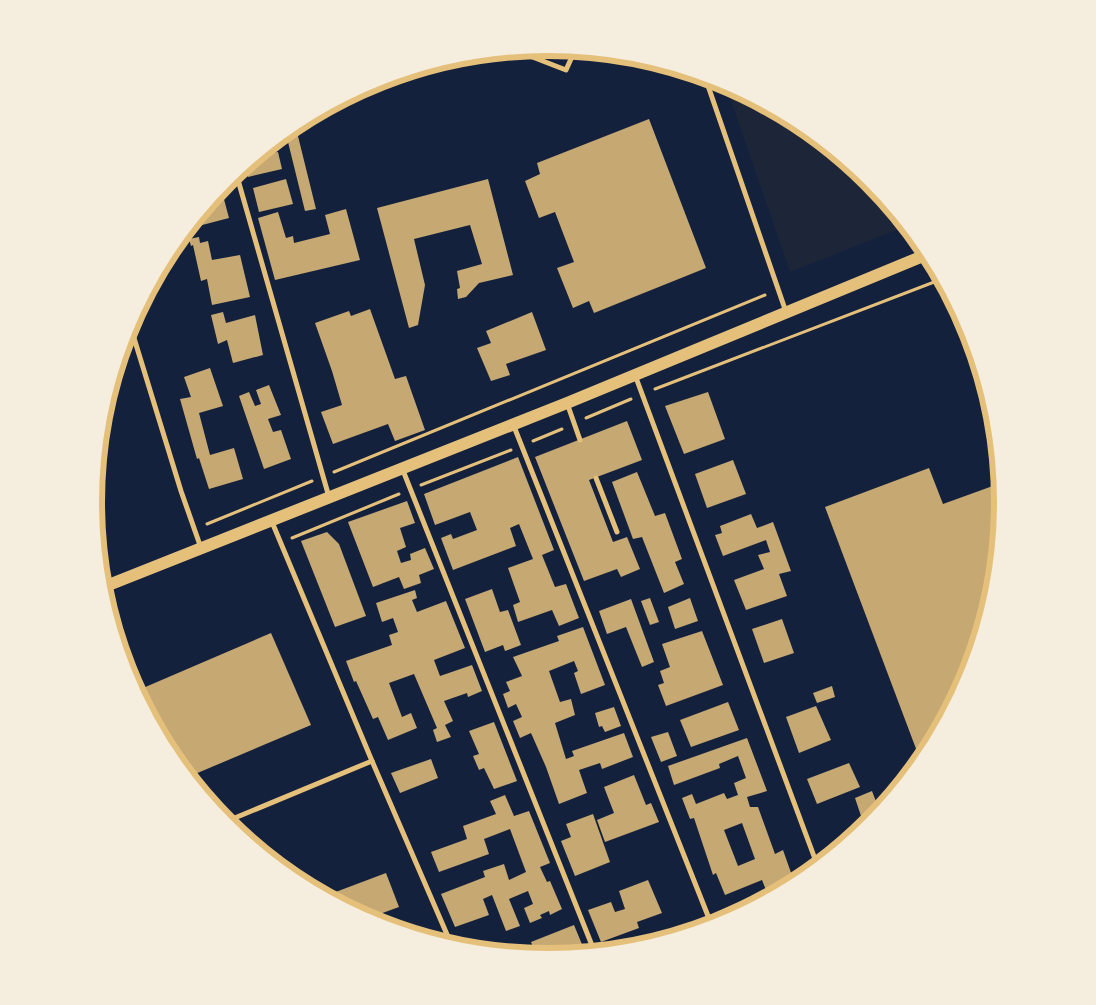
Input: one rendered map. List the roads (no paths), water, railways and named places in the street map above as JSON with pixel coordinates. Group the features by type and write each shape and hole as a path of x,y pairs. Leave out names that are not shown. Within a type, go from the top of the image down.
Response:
{"main road":[{"path":"109,585 567,403 920,257"}],"street":[{"path":"531,57 566,70 573,57"},
{"path":"708,86 786,312"},
{"path":"238,181 329,497"},
{"path":"134,337 194,529 202,549"},
{"path":"635,375 815,860"},
{"path":"567,403 580,440"},
{"path":"513,424 709,919"},
{"path":"402,468 592,946"},
{"path":"596,478 617,532"},
{"path":"272,521 448,937"},
{"path":"233,819 372,761"}]}
